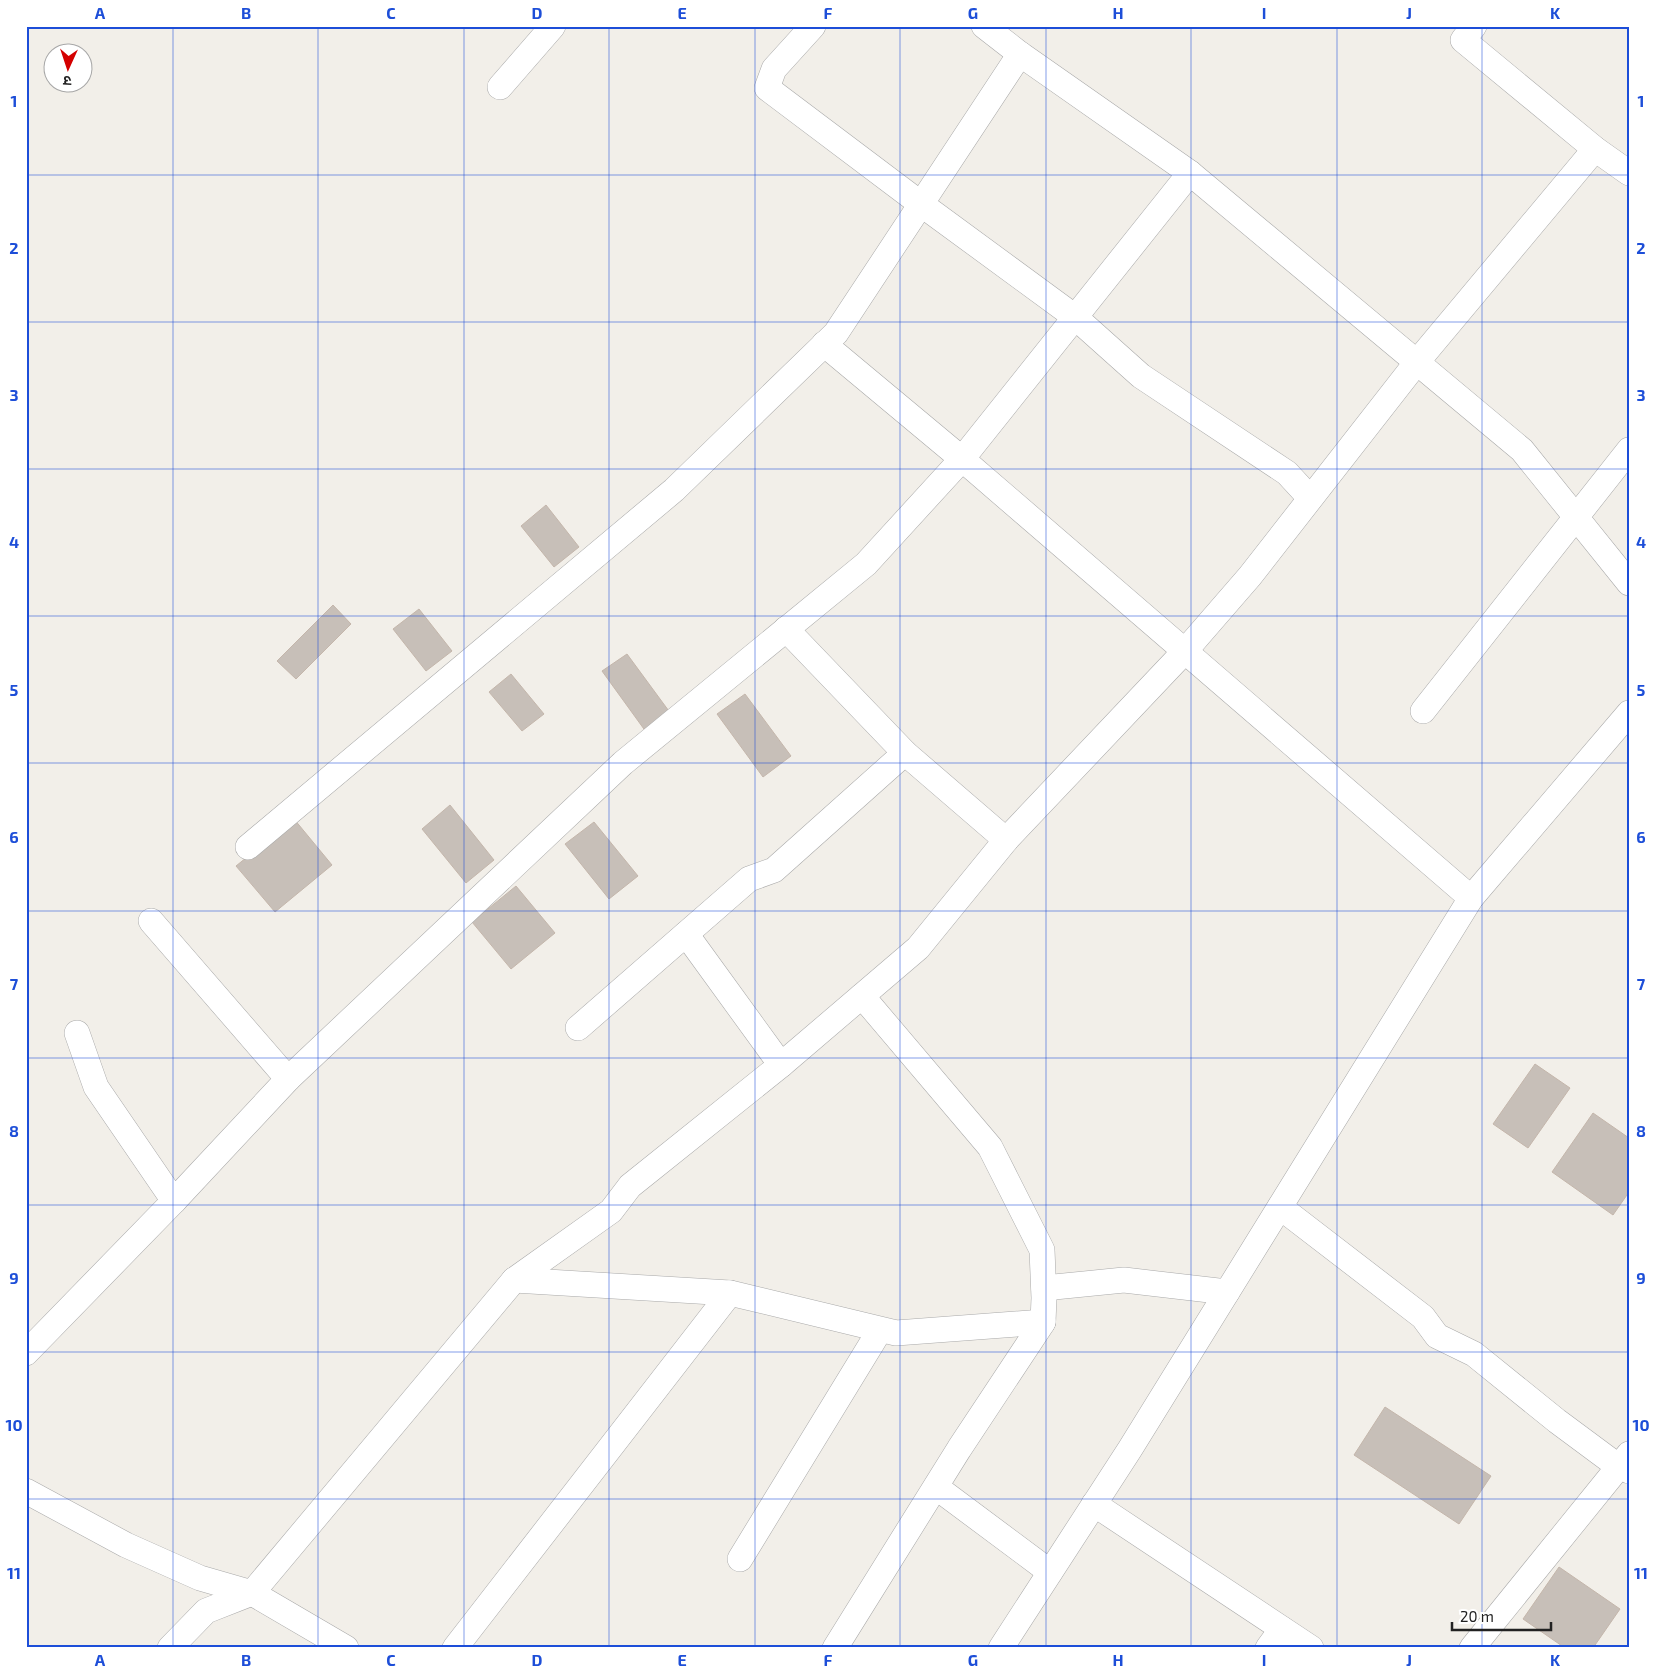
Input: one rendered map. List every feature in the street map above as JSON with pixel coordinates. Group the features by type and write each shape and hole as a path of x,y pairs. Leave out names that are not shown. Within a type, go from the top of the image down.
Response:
{"street":[{"path":"500,87 554,26"},
{"path":"813,26 774,69 767,88 1075,317 1141,376 1287,473 1310,498"},
{"path":"984,26 1020,54 1190,173 1522,450 1629,583"},
{"path":"1474,26 1463,40 1595,149 1629,173"},
{"path":"248,847 674,490 836,333 1020,54"},
{"path":"170,1648 206,1611 252,1594 514,1280 611,1211 630,1186 781,1065 918,948 1006,840 1185,651 1250,576 1417,362 1595,149"},
{"path":"26,1352 174,1201 288,1079 623,763 866,564 962,459 1190,173"},
{"path":"824,344 962,459 1471,898"},
{"path":"1423,712 1629,450"},
{"path":"786,629 905,753 1006,840"},
{"path":"1001,1648 1227,1292 1471,898 1629,713"},
{"path":"578,1028 750,879 774,870 905,753"},
{"path":"151,921 288,1079"},
{"path":"686,934 781,1065"},
{"path":"834,1648 1043,1322 1042,1250 990,1147 862,996"},
{"path":"77,1033 96,1087 174,1201"},
{"path":"1280,1207 1423,1317 1437,1336 1474,1354 1557,1421 1625,1464 1472,1648"},
{"path":"514,1280 730,1293 896,1333 1043,1322"},
{"path":"1044,1288 1124,1280 1227,1292"},
{"path":"456,1648 730,1293"},
{"path":"740,1558 880,1330"},
{"path":"936,1487 1050,1572"},
{"path":"26,1491 126,1545 200,1578 252,1594 346,1648"},
{"path":"1094,1504 1275,1638 1311,1648"}],"building":[{"path":"546,505 579,547 554,567 521,526"},
{"path":"333,605 351,624 296,679 277,661"},
{"path":"419,609 452,651 426,671 393,629"},
{"path":"627,654 674,718 649,736 602,671"},
{"path":"511,674 544,714 522,731 489,692"},
{"path":"745,694 791,756 763,777 717,714"},
{"path":"450,805 494,860 466,883 422,829"},
{"path":"294,819 332,865 275,912 236,866"},
{"path":"594,822 638,876 609,899 565,844"},
{"path":"516,886 555,933 511,969 472,922"},
{"path":"1535,1064 1570,1088 1528,1148 1493,1124"},
{"path":"1593,1113 1629,1138 1629,1192 1613,1215 1552,1172"},
{"path":"1385,1407 1491,1476 1459,1524 1354,1455"},
{"path":"1559,1567 1620,1609 1593,1648 1565,1648 1523,1619"}]}
